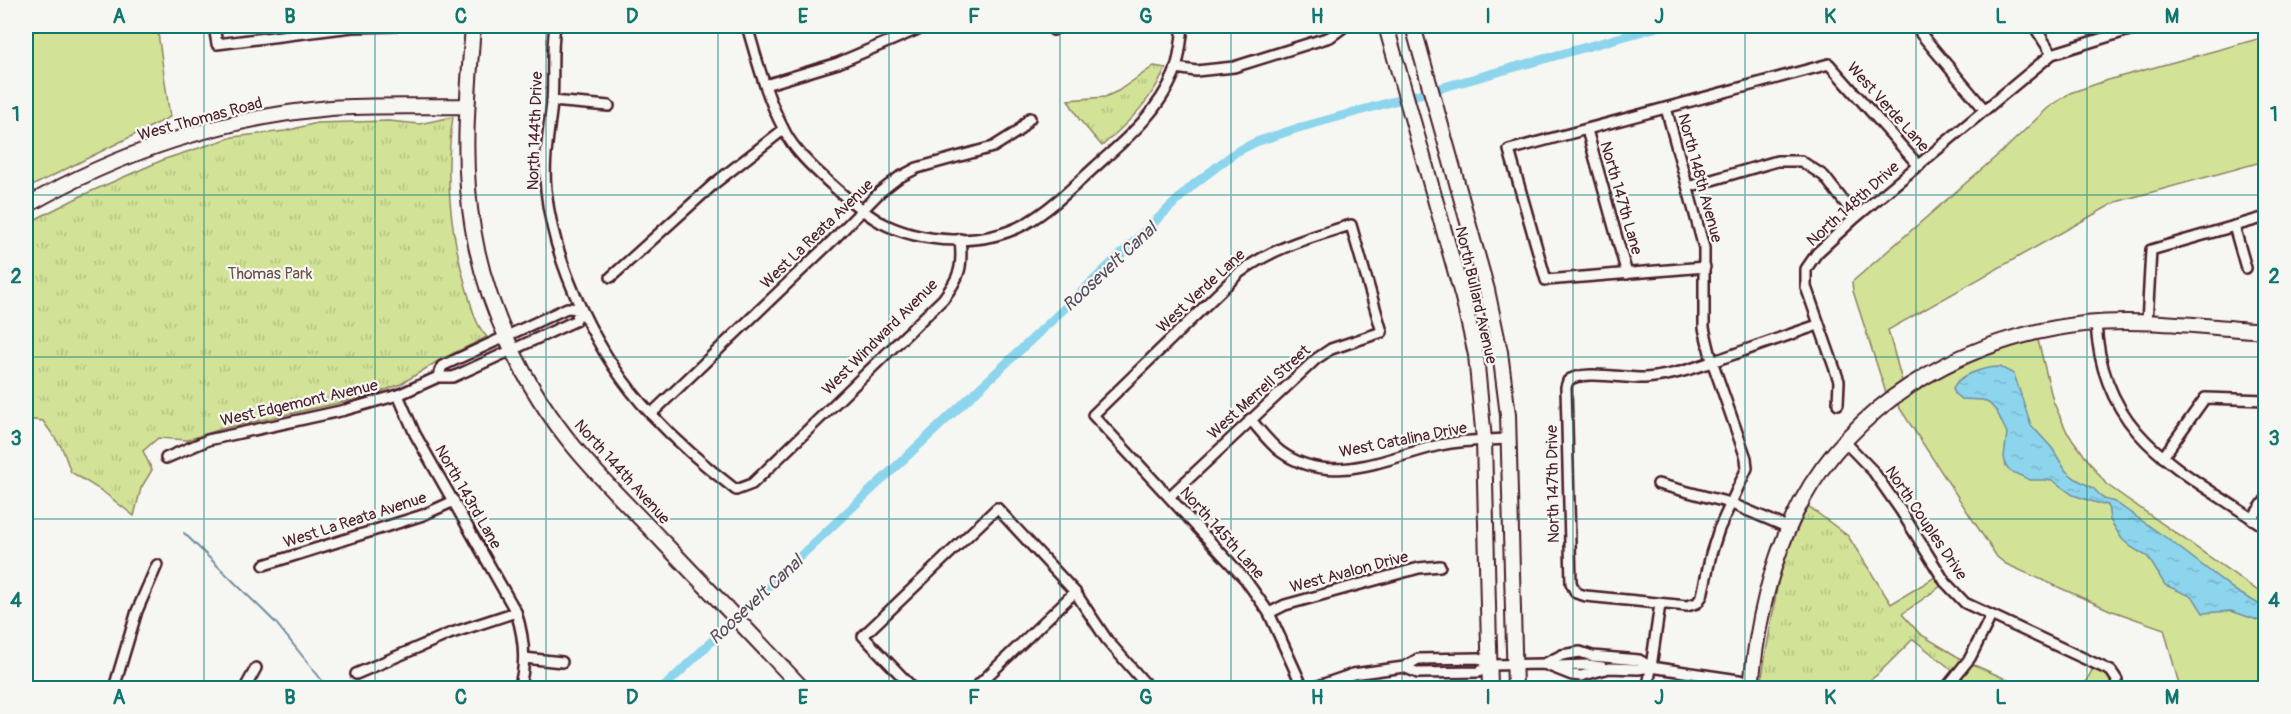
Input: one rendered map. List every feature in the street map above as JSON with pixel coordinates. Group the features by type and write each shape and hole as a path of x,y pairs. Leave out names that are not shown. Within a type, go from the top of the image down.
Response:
{"main road":[{"name":"North 144th Avenue","path":"473,26 467,106 466,174 473,231 489,291 509,343 527,377 574,447 802,688"},
{"name":"North Bullard Avenue","path":"1386,26 1471,330 1479,377 1484,440 1490,688"},
{"name":"North Bullard Avenue","path":"1413,26 1492,309 1504,383 1509,439 1515,688"},
{"name":"West Thomas Road","path":"26,206 80,177 135,154 231,124 330,108 467,106"},
{"path":"1752,685 1770,581 1789,528 1811,486 1845,442 1878,409 1908,385 1951,362 1987,347 2028,334 2096,323 2147,323 2265,331"}],"street":[{"path":"214,26 217,44 352,27 394,26"},
{"name":"North 144th Drive","path":"555,26 546,190 559,248 580,309 611,361 651,414 706,466 736,490 742,489"},
{"path":"747,26 765,85 783,130 805,159 862,210 882,222 918,235 960,239 993,236 1023,225 1046,211 1148,117 1165,93 1176,68 1183,26"},
{"path":"765,85 838,63 925,26"},
{"path":"1176,68 1196,71 1234,67 1330,37 1345,26"},
{"path":"1918,26 1921,34 1984,109"},
{"path":"2034,26 2052,54"},
{"name":"West Verde Lane","path":"1627,274 1546,280 1509,150 1829,64 1919,166 2052,54 2136,26"},
{"path":"552,101 609,106"},
{"name":"North 148th Avenue","path":"1660,604 1687,606 1700,600 1711,554 1747,463 1712,362 1704,328 1704,248 1666,108"},
{"name":"West La Reata Avenue","path":"651,414 880,192 898,178 917,168 993,147 1017,132 1030,118"},
{"path":"611,277 715,183 783,130"},
{"name":"North 147th Lane","path":"1587,130 1627,274"},
{"path":"1688,187 1777,161 1802,161 1824,176 1856,217"},
{"name":"North 148th Drive","path":"1838,404 1839,381 1806,287 1806,269 1817,253 1856,217 1919,166"},
{"path":"2147,323 2151,250 2265,217"},
{"name":"West Verde Lane","path":"1093,415 1239,273 1256,260 1302,240 1351,225"},
{"name":"West Merrell Street","path":"1169,497 1316,358 1331,349 1382,332 1351,225"},
{"path":"2234,226 2246,268"},
{"name":"West Windward Avenue","path":"742,489 752,484 943,299 957,281 961,266 960,239"},
{"path":"1627,274 1705,267"},
{"name":"West Edgemont Avenue","path":"166,458 188,447 218,437 345,410 398,395 438,377 453,378 509,343 567,308 580,309 575,321 509,343 442,366 438,377"},
{"path":"2096,323 2102,366 2114,400 2135,431 2163,457 2265,528"},
{"path":"1712,362 1818,325"},
{"name":"North 147th Drive","path":"1660,604 1586,596 1576,592 1570,583 1567,384 1573,376 1653,377 1677,373 1712,362"},
{"name":"North 143rd Lane","path":"398,395 415,434 516,612 524,642 519,688"},
{"path":"2163,457 2205,398 2265,400"},
{"name":"North 145th Lane","path":"1093,415 1245,579 1269,613 1303,688"},
{"name":"West Catalina Drive","path":"1250,419 1282,453 1306,465 1324,469 1358,468 1441,445 1509,439"},
{"name":"North Couples Drive","path":"1845,442 1873,471 1901,510 1945,582 1965,603 2111,670 2116,677 2116,688"},
{"path":"1658,484 1730,503 1789,528"},
{"path":"2252,519 2265,499"},
{"name":"West La Reata Avenue","path":"264,565 402,522 454,501"},
{"path":"913,688 863,636 997,508 1075,592 1107,639 1146,687"},
{"path":"114,688 137,611 157,566"},
{"name":"West Avalon Drive","path":"1269,613 1285,605 1419,568 1440,566"},
{"path":"975,688 1075,592"},
{"path":"1648,688 1660,604"},
{"path":"356,674 449,634 516,612"},
{"path":"1946,688 1970,658 1991,616"},
{"path":"1549,665 1562,655 1580,652 1592,656 1639,660 1651,667"},
{"path":"524,658 562,662"},
{"path":"1312,688 1353,674 1404,667 1418,659 1479,658 1490,665"},
{"path":"1404,667 1418,673 1428,673 1479,672 1490,665 1549,665 1572,675 1581,676 1609,668 1651,667 1752,685"},
{"path":"245,688 256,668"}],"green space":[{"path":"26,26 157,26 170,117 26,189"},
{"path":"2265,37 2265,161 2116,202 1888,330 1902,381 1886,393 1852,282 2006,148 2048,108 2070,93 2108,80"},
{"path":"1154,66 1166,68 1153,91 1130,119 1102,146 1079,119 1068,100 1105,97 1118,91"},
{"name":"Thomas Park","path":"453,117 449,160 452,224 460,266 476,320 487,337 438,361 401,384 370,396 221,429 187,440 158,438 143,451 152,470 141,488 134,516 102,491 71,472 62,448 43,421 26,419 26,224 85,194 165,159 233,137 285,131 317,123 389,121 419,124"},
{"path":"2038,340 2053,401 2067,432 2106,484 2265,596 2265,688 2180,688 2164,629 2110,610 2006,564 1997,557 1897,404 1964,365"},
{"path":"1808,506 1848,536 1891,604 1935,577 1941,586 1902,614 1920,634 1963,660 2026,688 1975,688 1913,639 1877,675 1859,688 1760,688 1778,582 1788,550"},
{"path":"2093,668 2110,677 2112,681 2110,688 2083,688"}],"water":[{"path":"2000,367 2014,374 2031,425 2052,448 2066,471 2093,488 2104,499 2115,502 2168,539 2236,591 2264,607 2265,621 2231,611 2203,613 2193,597 2165,585 2148,557 2122,539 2110,520 2108,505 2073,495 2052,480 2030,480 2010,471 2004,457 2007,433 1997,412 1983,400 1961,399 1955,394 1953,388 1967,375 1988,368"}],"waterway":[{"name":"Roosevelt Canal","path":"663,688 1193,185 1236,152 1256,142 1295,129 1661,26"},
{"path":"184,533 276,623 328,688"}]}
